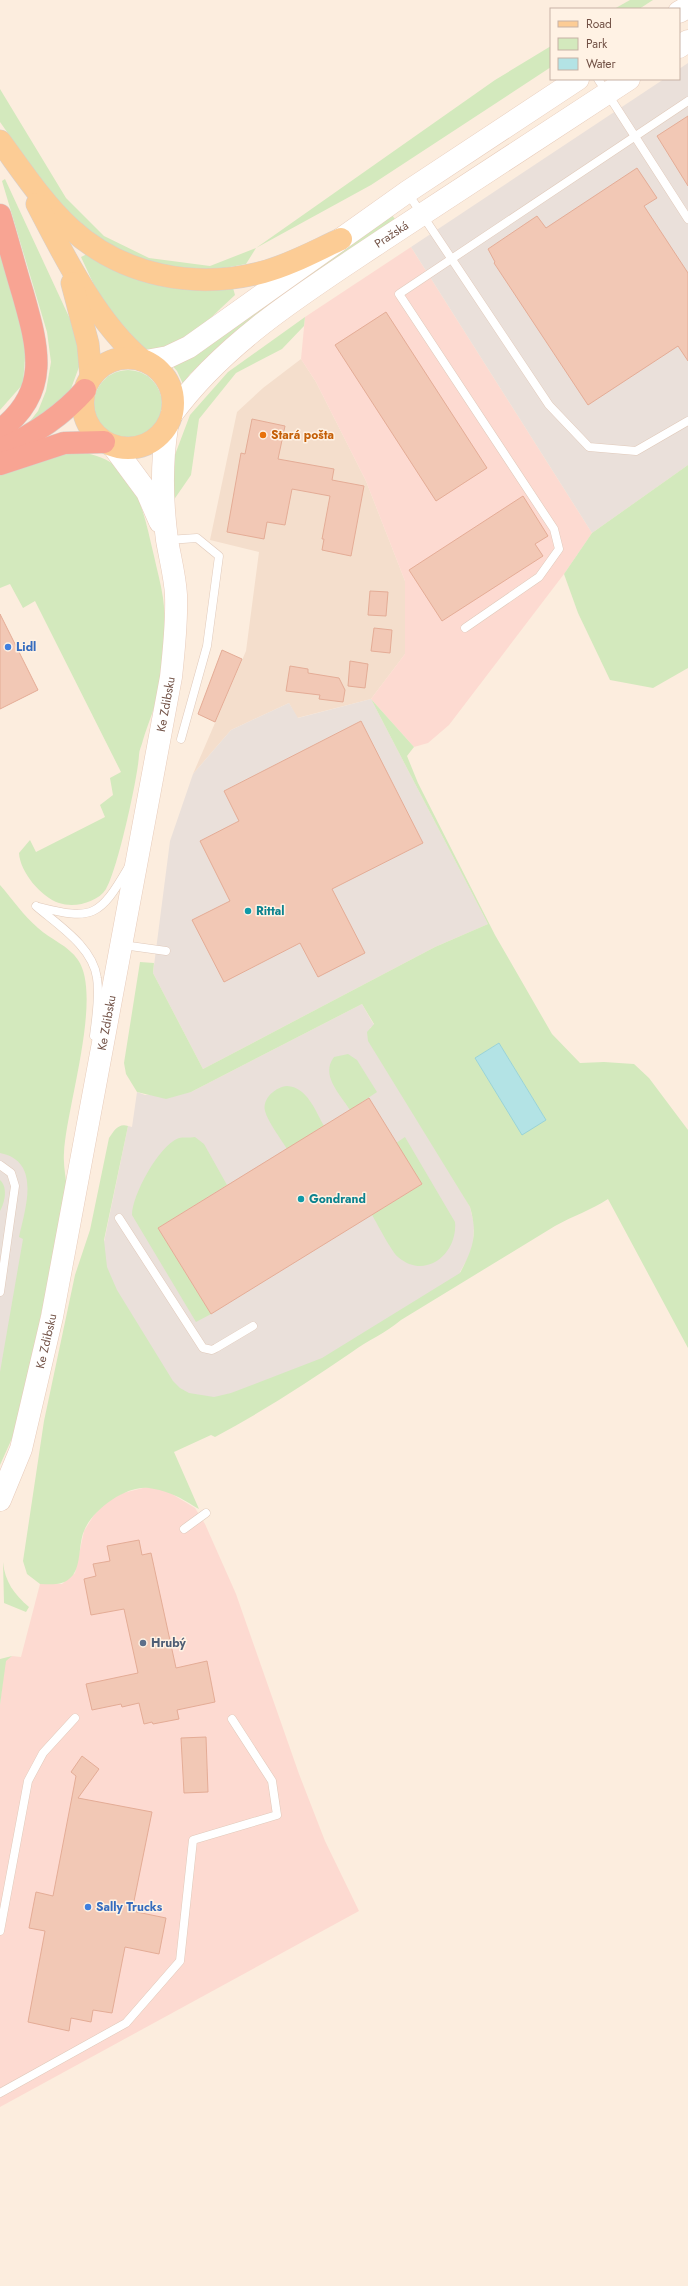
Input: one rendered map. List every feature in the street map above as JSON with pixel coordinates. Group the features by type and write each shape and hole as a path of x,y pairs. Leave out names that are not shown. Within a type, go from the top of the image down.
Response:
{"highway":[{"path":"0,215 27,311 37,356 35,381 27,401 15,417 0,430"},
{"path":"0,450 44,427 74,402 88,383"},
{"path":"0,464 64,444 108,444"}],"main road":[{"path":"88,383 102,366 113,360 131,358 144,361 168,356 189,347 406,192 576,80"},
{"name":"Pražská","path":"169,420 190,390 233,348 300,297 422,215 603,86 625,80"},
{"path":"0,141 46,202 70,228 99,251 138,270 162,276 194,280 246,276 282,266 341,238"},
{"path":"0,141 16,166 53,235 105,321 122,342 144,361 161,372 168,381 174,402 169,420 156,439 143,446 129,448 108,444 96,435 86,421 83,405 88,383 90,356 84,324 74,288 53,235"},
{"name":"Ke Zdibsku","path":"0,1500 22,1449 52,1317 123,945 171,677 176,628 176,594 167,540 162,468 169,420"},
{"name":"Ke Zdibsku","path":"108,444 147,492 167,540"}],"lane":[{"path":"603,86 688,219"},
{"path":"464,628 539,577 559,549 554,529 399,294 688,101"},
{"path":"406,192 549,405 589,447 636,451 688,421"},
{"path":"167,540 197,538 219,556 207,646 181,739"},
{"path":"81,1164 97,1009 98,978 93,962 85,951 36,906 73,915 96,911 112,895 140,847"},
{"path":"123,945 166,951"},
{"path":"0,1165 11,1173 15,1186 0,1292"},
{"path":"119,1218 203,1348 212,1350 253,1326"},
{"path":"0,1480 22,1449"},
{"path":"184,1529 206,1513"},
{"path":"0,1931 28,1781 43,1753 75,1718"},
{"path":"0,2093 126,2023 180,1961 193,1840 277,1815 272,1781 232,1719"}],"shaded area":[{"path":"688,63 688,465 592,533 411,247 662,80 680,80 680,68"},
{"path":"411,247 592,533 564,574 449,725 428,743 414,747 371,699 405,654 405,581 366,481 316,382 301,359 305,317"},
{"path":"301,359 316,382 366,481 405,581 405,654 371,699 297,718 289,703 231,730 193,774 246,651 259,552 210,540 237,412 263,388"},
{"path":"371,699 488,924 435,947 203,1069 153,973 170,841 193,774 231,730 289,703 298,718"},
{"path":"362,1004 374,1025 370,1028 470,1207 474,1224 473,1249 460,1272 464,1275 184,1445 99,1266 128,1126 132,1127 137,1092 145,1095 191,1092"},
{"path":"0,1104 51,1198 0,1417"},
{"path":"147,1487 167,1491 195,1508 205,1524 236,1594 299,1774 325,1841 359,1911 0,2107 0,1705 5,1661 12,1656 21,1657 40,1584 62,1584 75,1573 84,1531 94,1515 106,1502 123,1493"}],"green space":[{"path":"630,0 653,0 641,8 616,8"},
{"path":"550,47 550,68 371,185 256,248 495,80"},
{"path":"0,89 66,198 104,236 149,258 210,266 256,248 246,264 203,272 167,268 117,252 65,214 0,122"},
{"path":"5,179 70,319 79,344 79,367 69,394 27,425 38,411 46,391 51,362 47,332 2,181"},
{"path":"391,214 395,219 213,352 190,374 183,384 177,371 170,363"},
{"path":"0,250 26,344 23,384 0,410"},
{"path":"87,254 233,288 235,295 205,323 183,340 158,349 144,349 101,300 81,257"},
{"path":"305,317 304,326 282,349 236,373 199,419 191,475 171,504 173,460 190,415 228,372"},
{"path":"121,370 135,370 147,375 157,385 162,397 162,411 157,423 147,433 135,438 121,438 109,433 99,423 94,411 94,397 99,385 109,375"},
{"path":"82,452 92,454 110,462 118,468 133,487 142,509 161,588 165,631 158,695 139,751 135,783 121,845 111,879 106,889 97,898 85,903 71,905 52,900 39,890 27,876 20,860 19,853 30,840 36,852 105,817 100,805 113,795 110,778 121,772 35,601 23,608 10,584 0,588 0,474 65,453"},
{"path":"688,465 688,668 653,688 610,680 578,613 564,574 592,533"},
{"path":"371,699 414,747 407,756 418,783 495,935 552,1034 580,1063 604,1062 634,1064 649,1078 688,1130 688,1348 608,1199 555,1226 401,1320 250,1417 215,1437 211,1435 174,1452 199,1509 174,1495 154,1489 140,1488 130,1490 111,1500 102,1507 88,1523 82,1536 78,1563 73,1575 62,1583 40,1584 27,1574 23,1561 44,1421 75,1275 90,1230 109,1138 117,1128 125,1125 128,1126 104,1240 107,1267 117,1290 173,1381 180,1388 189,1393 214,1397 231,1393 322,1358 460,1273 473,1241 474,1226 470,1207 368,1041 367,1032 374,1024 362,1004 191,1092 166,1099 137,1092 126,1074 124,1063 140,962 154,963 153,973 203,1069 435,947 488,924","holes":["499,1043 546,1120 522,1134 475,1058"]},
{"path":"0,885 33,923 70,951 78,960 85,977 87,999 81,1053 66,1133 64,1167 67,1190 18,1425 0,1465 0,1372 23,1239 19,1237 28,1188 26,1176 22,1166 13,1158 0,1153"},
{"path":"348,1054 357,1060 377,1092 350,1110 333,1084 329,1071 330,1064 334,1057"},
{"path":"287,1086 300,1090 310,1100 324,1126 287,1149 269,1120 265,1111 265,1106 268,1098 274,1091 278,1088"},
{"path":"195,1137 204,1144 227,1185 158,1228 211,1314 196,1322 132,1215 133,1206 142,1184 155,1160 163,1150 171,1142 179,1138"},
{"path":"405,1137 455,1222 455,1233 446,1253 429,1265 419,1266 409,1264 398,1257 388,1244 372,1215 422,1184 396,1143"},
{"path":"0,1180 3,1183 5,1195 0,1211"},
{"path":"3,1562 8,1582 19,1597 29,1607 26,1612 4,1603"},
{"path":"12,1656 6,1661 0,1705 0,1659"}],"water":[{"path":"499,1043 546,1120 522,1135 475,1058"}],"building":[{"path":"688,116 688,186 657,136"},
{"path":"637,168 657,198 644,206 688,273 688,361 678,346 588,405 494,263 495,262 488,249 537,216 546,228"},
{"path":"386,312 487,468 436,501 335,345"},
{"path":"252,419 285,426 278,459 334,469 332,480 364,486 351,556 322,550 324,539 322,539 330,496 292,489 285,525 267,522 264,539 227,532 241,453 245,454"},
{"path":"523,496 548,536 535,544 543,556 442,621 409,570"},
{"path":"370,591 388,592 386,616 368,615"},
{"name":"Lidl","path":"0,614 38,690 0,709"},
{"path":"374,628 392,630 390,653 371,651"},
{"path":"222,650 242,659 215,722 198,714"},
{"path":"350,661 368,664 365,688 348,686"},
{"path":"290,666 308,669 308,673 339,678 345,690 343,702 319,699 320,695 286,691"},
{"path":"361,721 423,843 332,889 365,953 318,977 300,943 224,982 192,920 230,901 200,841 239,821 224,791"},
{"name":"Gondrand","path":"369,1098 422,1184 211,1314 158,1228"},
{"path":"139,1540 142,1555 151,1553 176,1668 207,1661 215,1702 177,1710 179,1719 153,1724 152,1722 144,1724 139,1703 122,1707 121,1704 92,1710 86,1684 138,1673 124,1609 91,1615 84,1579 96,1576 93,1564 110,1561 107,1546"},
{"path":"206,1737 208,1792 184,1793 181,1738"},
{"path":"82,1756 99,1769 78,1798 152,1812 132,1911 166,1918 159,1954 125,1947 112,2013 93,2010 91,2022 71,2018 69,2031 28,2022 45,1931 29,1928 36,1892 53,1896 76,1776 71,1772"}],"place":[{"name":"Stará pošta","path":"263,435"},
{"name":"Lidl","path":"8,647"},
{"name":"Rittal","path":"248,911"},
{"name":"Gondrand","path":"301,1199"},
{"name":"Hrubý","path":"143,1643"},
{"name":"Sally Trucks","path":"88,1907"}]}
